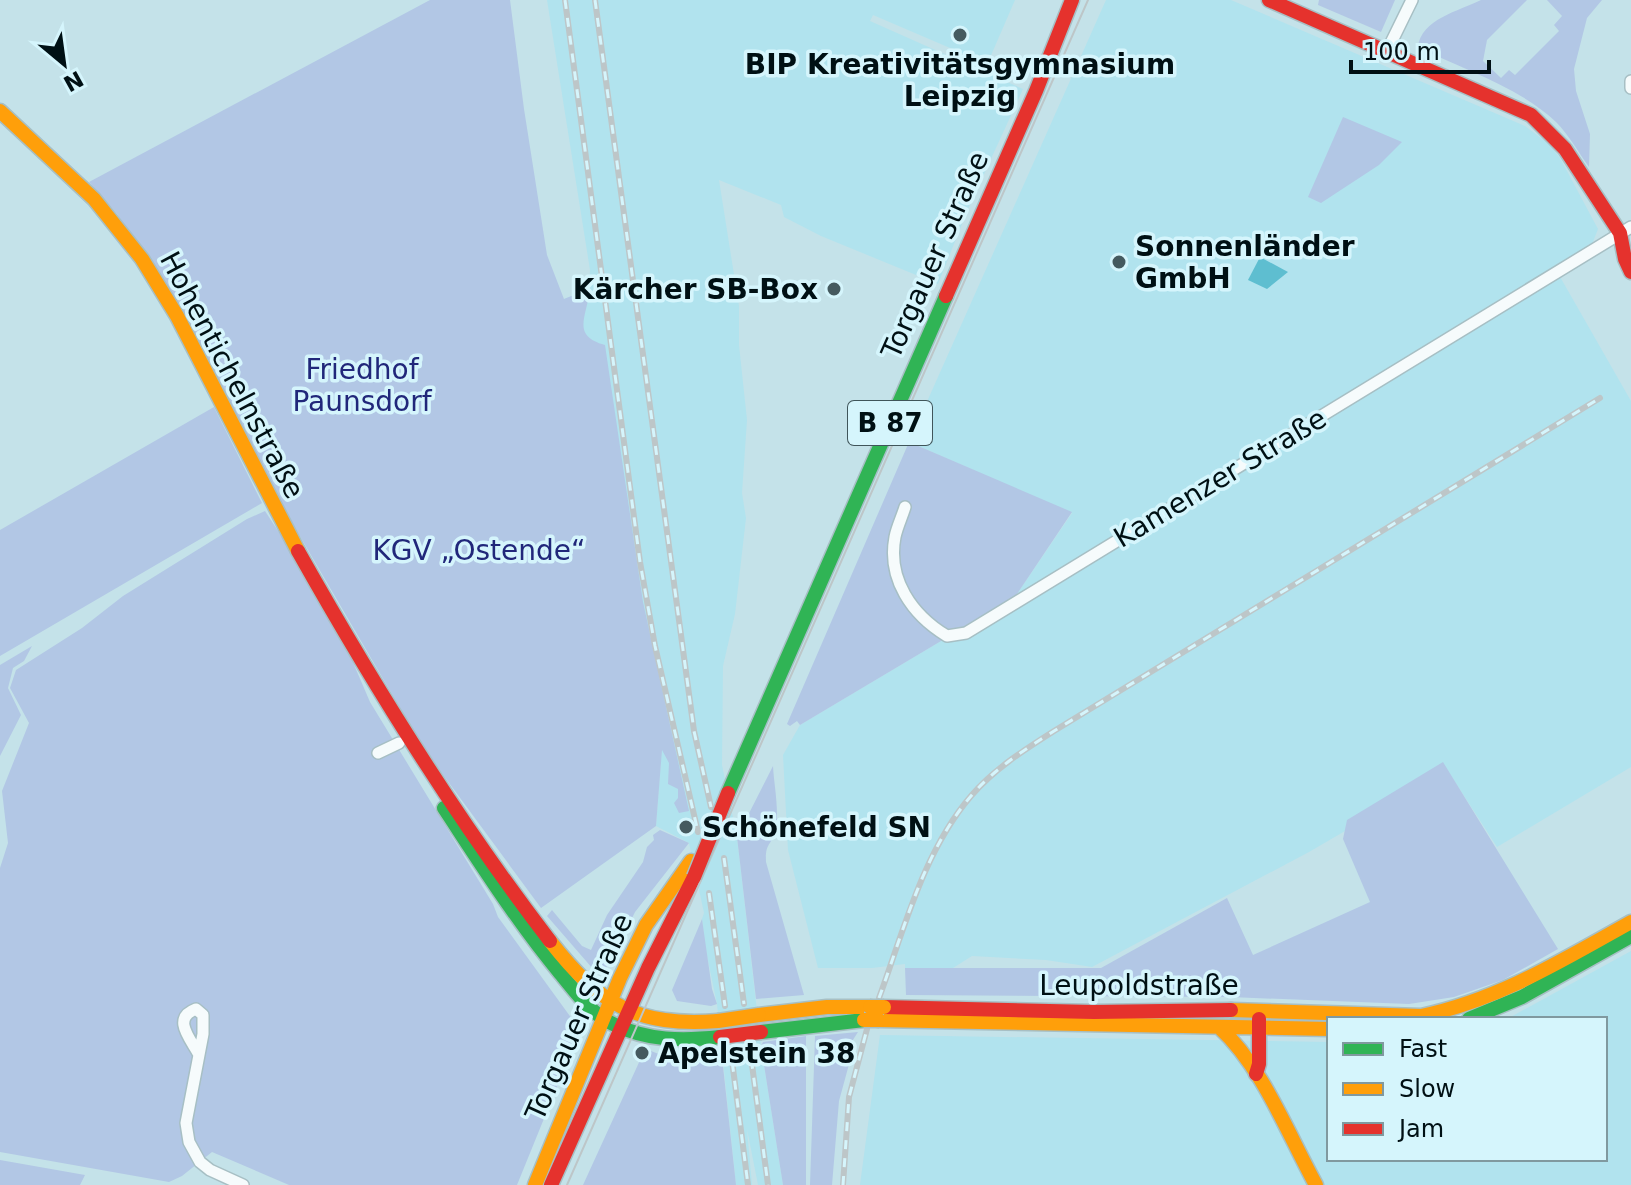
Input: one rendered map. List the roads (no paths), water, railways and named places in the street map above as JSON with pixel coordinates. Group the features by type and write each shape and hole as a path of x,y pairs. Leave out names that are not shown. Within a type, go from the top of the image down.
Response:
{"main road":[{"name":"Torgauer Straße","path":"551,1185 621,1027 694,877 729,790 1036,91 1072,0"},
{"path":"1269,0 1531,115 1565,149 1627,233 1625,259 1631,272"},
{"name":"Hohentichelnstraße","path":"0,111 75,179 111,218 141,258 189,338 265,492 355,652 421,758 488,856 558,948 585,979 628,1012"},
{"name":"Hohentichelnstraße","path":"355,652 364,680 399,743 531,938 576,995 602,1018"},
{"name":"Torgauer Straße","path":"535,1185 602,1018 646,925 691,861 729,790"},
{"name":"Leupoldstraße","path":"602,1018 645,1036 666,1040 761,1032 874,1014 1171,1009 1405,1017 1443,1013 1498,995 1631,922"},
{"path":"1474,1017 1522,997 1631,936"},
{"name":"Leupoldstraße","path":"628,1012 662,1023 718,1021 818,1007 874,1014 1327,1029"},
{"path":"1253,1012 1253,1070"},
{"path":"1219,1027 1233,1040 1253,1070 1316,1185"}],"street":[{"path":"1387,51 1412,0"},
{"path":"1631,81 1631,88"},
{"name":"Kamenzer Straße","path":"905,507 895,537 894,561 898,581 924,621 947,636 966,633 1627,233"},
{"path":"378,753 399,743"},
{"path":"198,1053 186,1123 189,1142 200,1162 210,1170 243,1185"}],"water":[{"path":"1260,257 1288,272 1267,289 1248,280"}],"tram line":[{"path":"567,1185 1088,0"}],"railway":[{"path":"565,0 640,562 655,646 698,832"},
{"path":"595,0 694,731 711,807"},
{"path":"879,998 916,892 940,842 971,796 999,769 1054,731 1600,398"},
{"path":"724,858 744,1004"},
{"path":"709,893 725,1006"},
{"path":"843,1185 849,1097 867,1029"},
{"path":"749,1042 768,1185"},
{"path":"730,1045 748,1185"}],"place":[{"name":"BIP Kreativitätsgymnasium Leipzig","path":"960,35"},
{"name":"Sonnenländer GmbH","path":"1119,262"},
{"name":"Kärcher SB-Box","path":"834,289"},
{"name":"Schönefeld SN","path":"686,827"},
{"name":"Apelstein 38","path":"642,1053"}],"park label":[{"name":"Friedhof Paunsdorf","path":"362,385"},
{"name":"KGV „Ostende“","path":"479,550"}]}
